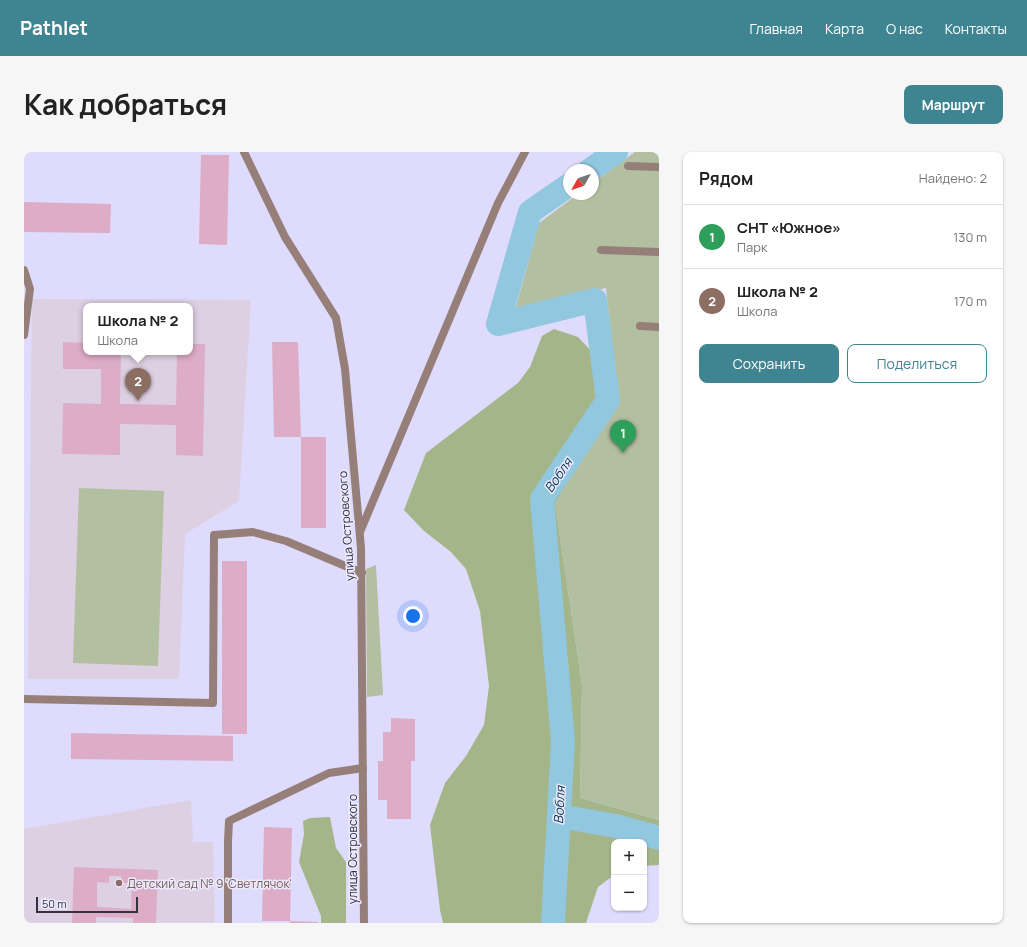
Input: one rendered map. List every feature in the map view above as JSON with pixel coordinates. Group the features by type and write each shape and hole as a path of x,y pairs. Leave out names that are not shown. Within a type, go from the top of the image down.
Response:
{"street":[{"name":"улица Островского","path":"244,152 284,237 336,318 345,369 360,532 362,573 364,923"},
{"path":"360,532 498,203 524,152"},
{"path":"628,166 659,167"},
{"path":"601,250 659,252"},
{"path":"24,270 30,289 24,335"},
{"path":"640,326 659,327"},
{"path":"24,699 213,703 214,535 252,532 273,537 362,573"},
{"path":"228,923 229,821 329,773 363,768"}],"shaded area":[{"path":"32,299 251,300 239,501 185,534 179,679 28,679"},
{"name":"Детский сад № 9 'Светлячок'","path":"191,800 193,842 213,842 215,923 24,923 24,829"}],"green space":[{"path":"635,152 659,152 659,820 580,798 582,685 555,504 618,401 606,288 515,310 539,223 570,200 599,200 599,179"},
{"path":"554,329 578,337 615,376 618,401 555,504 582,685 580,798 659,820 659,865 647,866 647,839 611,839 611,877 598,887 586,923 443,923 440,910 430,825 445,783 466,756 484,725 489,686 480,611 466,569 451,552 424,531 404,510 426,453 518,383 530,367 542,336"},
{"path":"79,488 164,491 158,666 73,663"},
{"path":"376,565 383,695 367,697 366,569"},
{"path":"330,817 336,848 346,862 346,923 321,923 321,916 299,862 304,834 303,821 310,818"}],"building":[{"path":"201,155 229,155 227,245 199,244"},
{"path":"24,202 111,204 110,233 24,232"},
{"path":"63,342 83,343 83,355 121,355 120,404 176,405 177,355 193,355 193,344 205,344 203,456 176,455 176,425 120,424 120,455 62,454 63,403 101,404 101,369 63,369"},
{"path":"272,342 298,342 301,437 274,437"},
{"path":"301,437 326,437 326,528 301,528"},
{"path":"222,561 247,561 247,734 222,734"},
{"path":"391,718 415,719 415,761 411,761 411,819 387,819 387,800 378,800 378,761 383,761 383,732 391,732"},
{"path":"71,733 233,736 233,761 71,759"},
{"path":"264,827 292,828 290,921 262,921"},
{"path":"74,867 158,870 156,923 133,923 133,918 96,917 96,923 72,923","holes":["109,876 121,876 121,883 132,883 131,909 97,907 97,882 109,883"]},
{"path":"290,921 318,922 318,923 290,923"}],"waterway":[{"name":"Вобля","path":"599,164 616,152"},
{"name":"Вобля","path":"553,923 563,741 542,499 608,400 595,300 498,324 530,212 563,189"},
{"path":"559,816 616,826 659,838"}],"place":[{"name":"Школа № 2","path":"138,401"},
{"name":"СНТ «Южное»","path":"623,453"},
{"name":"Детский сад № 9 'Светлячок'","path":"119,883"}]}
